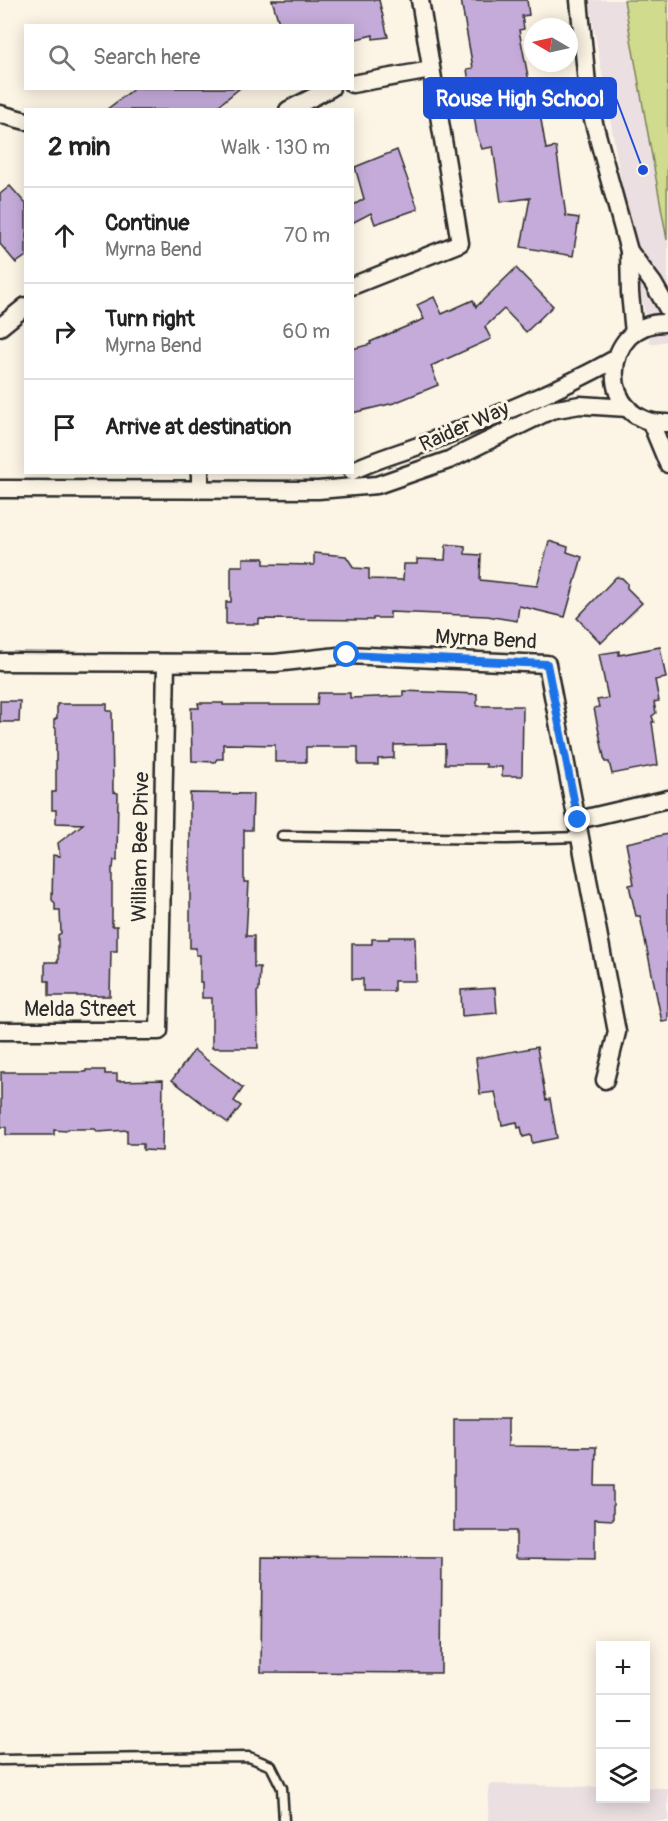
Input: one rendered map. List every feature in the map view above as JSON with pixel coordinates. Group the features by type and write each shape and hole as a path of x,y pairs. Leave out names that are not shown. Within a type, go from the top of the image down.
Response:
{"street":[{"path":"354,285 460,243 420,0"},
{"path":"579,0 590,105 629,251 634,333"},
{"path":"354,84 431,70"},
{"path":"292,108 327,90"},
{"path":"0,114 24,121"},
{"path":"629,251 653,283 668,309"},
{"path":"0,327 24,308"},
{"path":"668,324 648,326 634,333 623,345 615,359 614,377 618,394 628,408 660,423 668,464"},
{"name":"Raider Way","path":"354,471 579,380 615,359"},
{"name":"Raider Way","path":"0,489 169,481 200,481 318,490 377,485 449,460 551,410 580,405 628,408"},
{"name":"Raider Way","path":"318,490 348,474"},
{"name":"Myrna Bend","path":"0,662 275,663 347,655 547,664 617,1032 605,1080"},
{"name":"William Bee Drive","path":"159,1031 166,663"},
{"path":"578,820 668,799"},
{"name":"Melda Street","path":"0,1031 159,1031"}],"lane":[{"path":"282,836 506,839 581,837"},
{"path":"0,1760 249,1757 271,1766 282,1788 284,1821"}],"shaded area":[{"path":"589,0 668,0 668,341 650,344"},
{"path":"489,1784 596,1787 596,1803 650,1803 650,1788 668,1788 668,1821 488,1821"}],"green space":[{"path":"624,0 668,0 667,240"}],"building":[{"path":"272,0 379,0 388,37 373,39 373,35 354,40 354,24 279,24"},
{"path":"461,0 527,0 529,15 522,16 524,29 519,30 524,56 524,72 527,72 532,97 537,96 546,149 556,147 566,216 579,218 573,256 521,247 530,198 501,202 493,147 482,149 477,135 467,69 473,68"},
{"path":"132,90 238,90 215,108 109,108"},
{"path":"397,150 418,209 375,224 371,213 354,222 354,205 364,199 355,167"},
{"path":"10,186 24,202 24,257 16,263 0,244 0,194"},
{"path":"516,268 553,306 526,332 504,309 485,327 491,339 431,366 438,385 394,403 354,413 354,348 371,344 370,342 424,319 417,305 434,297 442,314 473,300 476,307"},
{"path":"549,541 568,547 567,552 582,557 565,617 519,606 517,621 487,616 390,612 390,618 373,618 373,620 259,619 259,624 226,624 226,602 231,602 231,566 243,566 243,558 264,558 264,564 314,565 314,553 346,556 354,568 369,569 369,579 403,580 404,564 417,564 417,559 445,560 446,544 465,546 465,554 481,555 480,580 537,586"},
{"path":"616,577 622,578 627,583 627,588 642,603 601,643 577,618"},
{"path":"660,647 666,678 655,680 659,701 654,702 656,713 652,716 658,765 612,774 609,762 605,762 594,708 599,707 597,700 608,698 599,654 619,651 619,655"},
{"path":"403,691 477,694 477,706 523,706 522,776 502,776 502,767 486,767 486,764 445,764 445,744 394,745 394,758 378,759 378,765 358,765 358,747 306,747 306,762 275,762 275,745 223,744 223,759 217,759 215,762 192,761 191,708 199,708 198,703 317,705 318,693 350,693 350,698 403,696"},
{"path":"0,701 20,701 19,722 0,722"},
{"path":"57,704 107,704 107,711 112,711 113,792 118,793 117,860 114,860 112,868 112,926 117,926 117,951 111,951 110,996 49,996 49,981 45,981 45,962 58,962 58,935 61,933 60,910 55,910 55,903 52,900 53,855 60,856 58,843 83,824 56,823 56,810 52,810 52,792 56,792 54,720 57,718"},
{"path":"190,793 253,794 252,830 244,830 244,882 249,882 246,936 254,936 254,967 260,967 257,992 258,1048 212,1048 212,998 202,998 200,955 196,955 196,948 190,948"},
{"path":"668,834 668,1021 662,1022 640,916 636,916 629,885 634,884 626,843"},
{"path":"389,937 415,937 416,981 394,981 394,991 363,991 363,979 352,979 352,944 372,944 372,939 389,939"},
{"path":"495,988 497,1013 462,1016 461,990"},
{"path":"537,1047 546,1100 550,1099 557,1138 532,1143 531,1135 523,1137 521,1127 518,1128 517,1122 502,1125 495,1092 480,1094 476,1058"},
{"path":"194,1050 243,1088 234,1101 241,1106 228,1123 172,1080"},
{"path":"86,1070 105,1070 105,1074 117,1074 117,1081 163,1080 162,1151 143,1150 143,1144 127,1144 127,1130 98,1132 95,1129 68,1129 66,1131 54,1130 54,1135 6,1135 6,1127 1,1127 1,1072 86,1072"},
{"path":"454,1419 508,1419 508,1446 596,1447 595,1486 613,1486 613,1520 595,1519 595,1559 516,1558 516,1531 454,1531"},
{"path":"262,1557 442,1558 441,1673 261,1672"}],"place":[{"name":"Rouse High School","path":"643,170"}],"route":[{"path":"347,655 547,664 578,820"}]}
